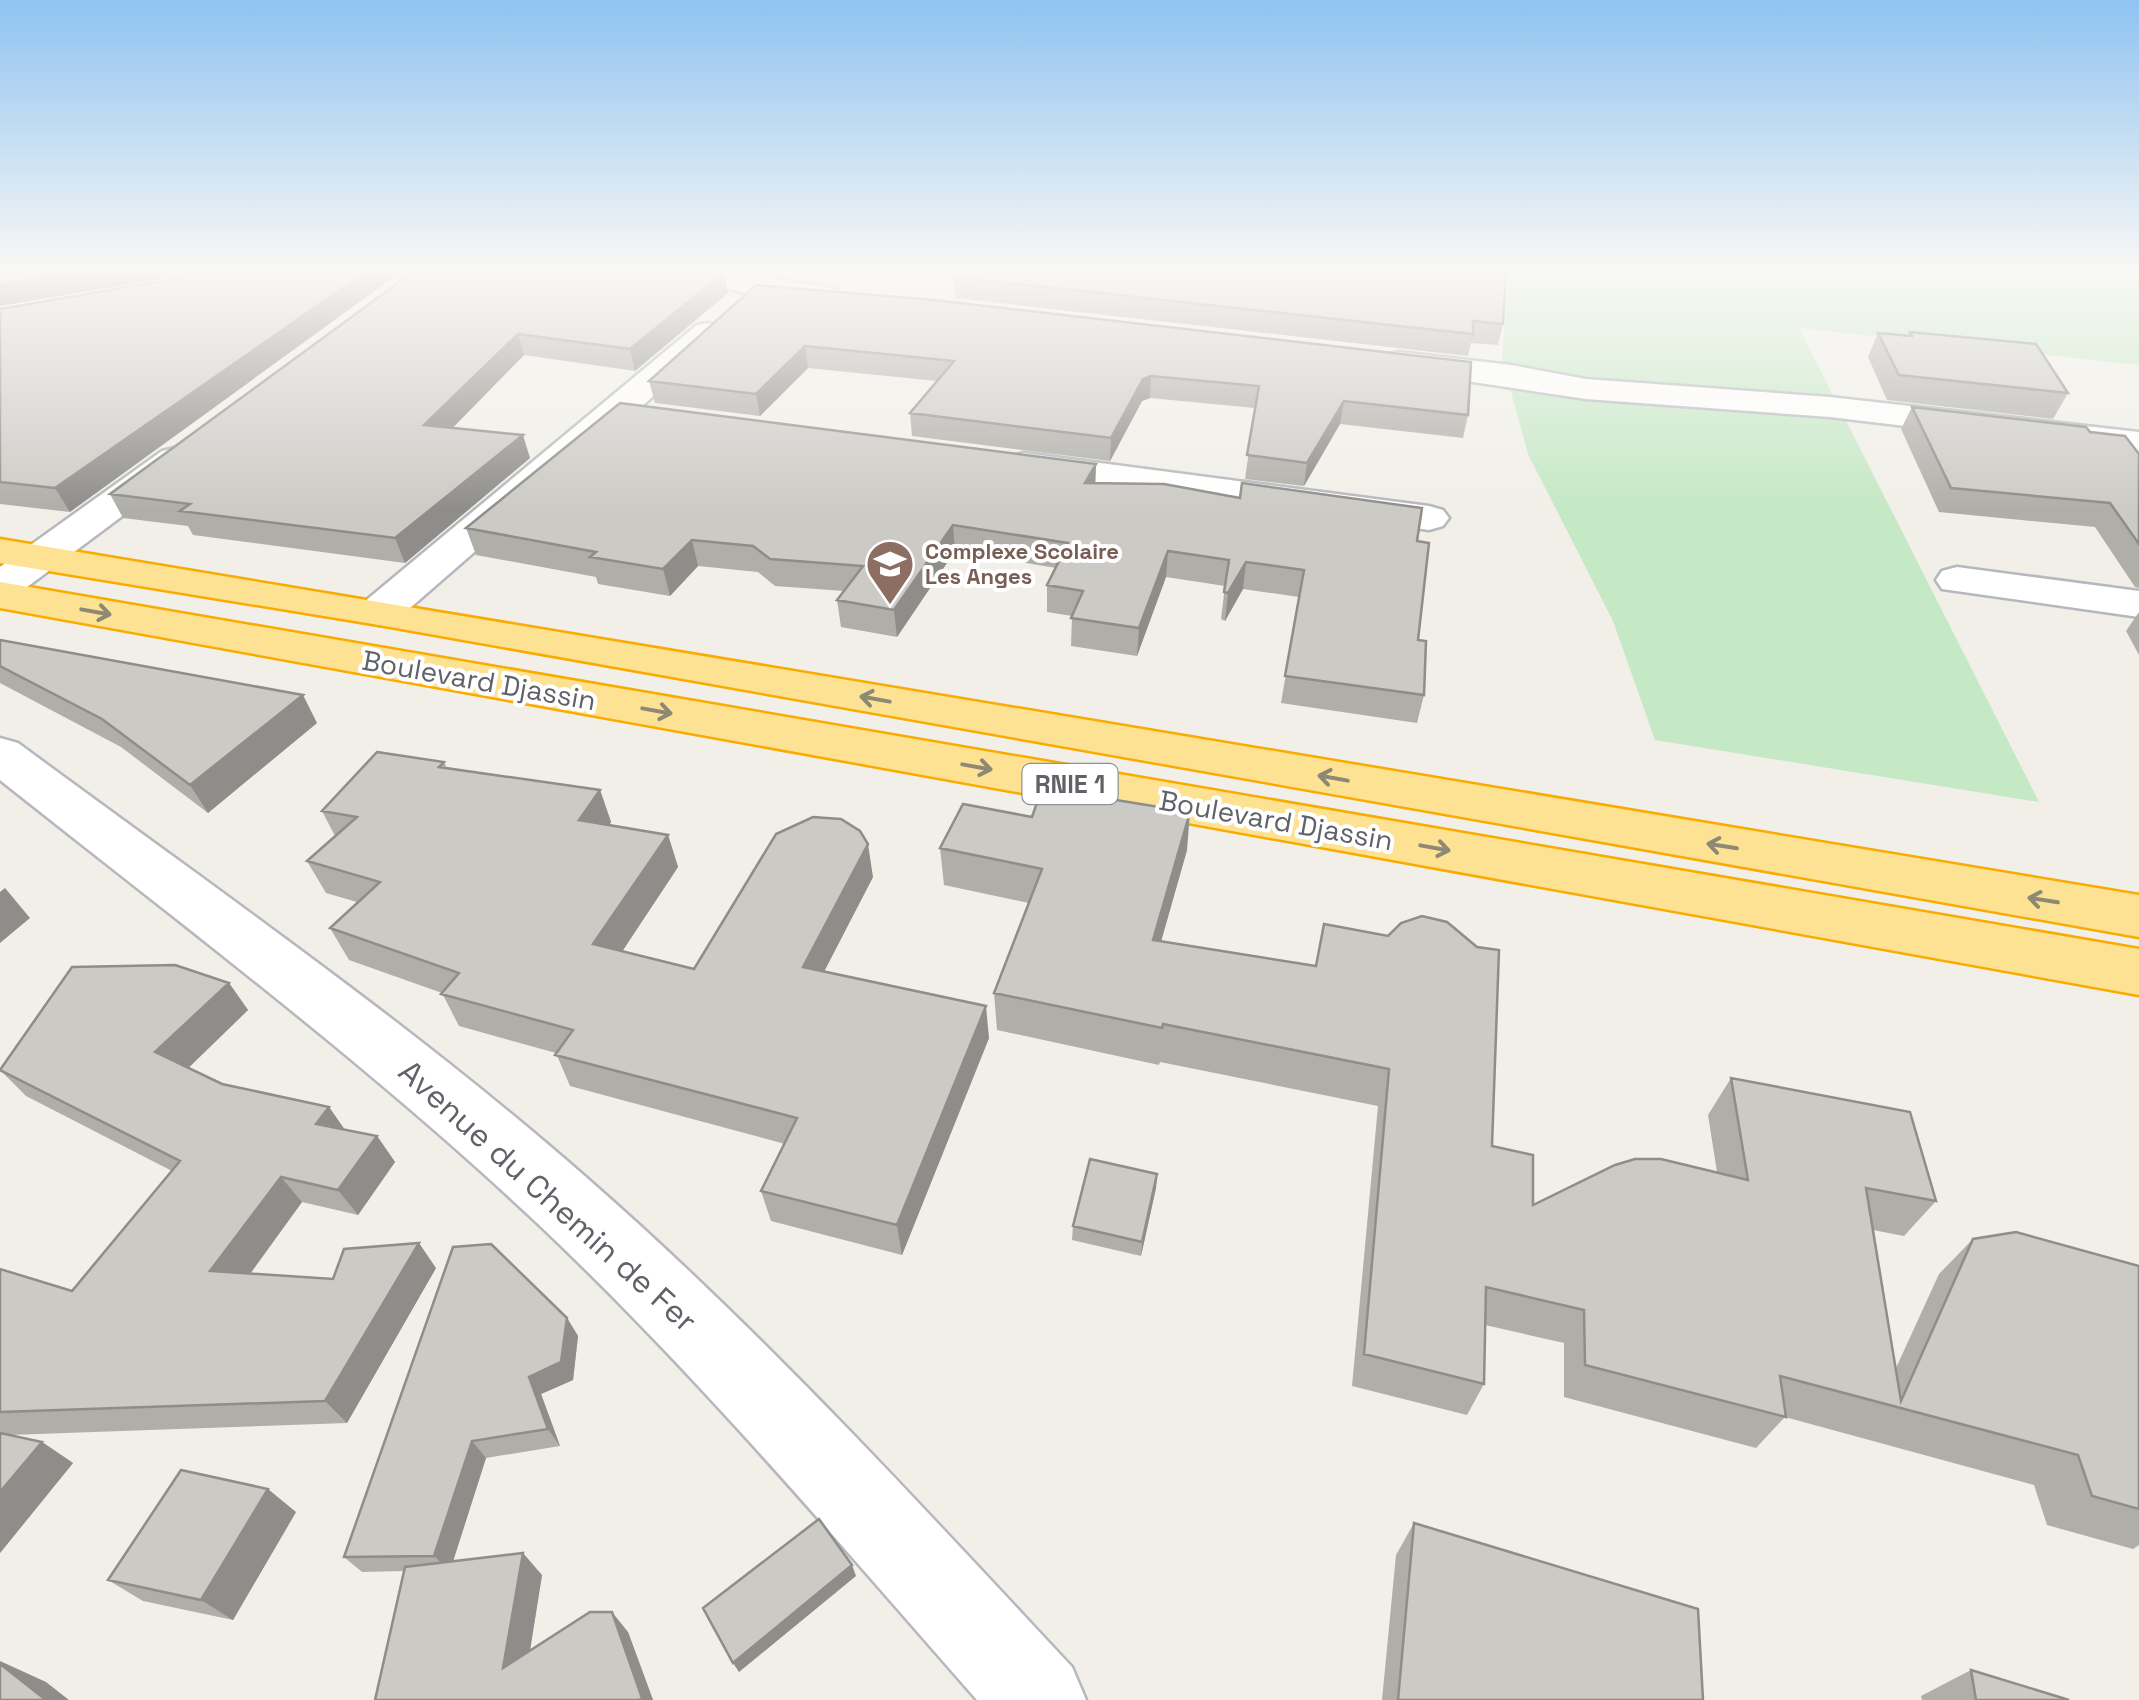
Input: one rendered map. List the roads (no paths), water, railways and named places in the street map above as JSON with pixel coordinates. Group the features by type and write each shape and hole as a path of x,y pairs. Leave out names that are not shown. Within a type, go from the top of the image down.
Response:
{"highway":[{"name":"Boulevard Djassin","path":"20,555 379,612 2139,916"},
{"name":"Boulevard Djassin","path":"0,595 2139,972"}],"street":[{"path":"379,612 685,351"},
{"path":"1373,359 1511,374 1586,389 1830,407 2139,443"},
{"path":"614,412 653,417"},
{"path":"0,587 20,555 195,444"},
{"path":"982,459 1429,518"},
{"path":"1956,580 2139,604"},
{"name":"Avenue du Chemin de Fer","path":"0,754 426,1081 564,1202 760,1392 1039,1700"}],"place":[{"name":"Complexe Scolaire Les Anges","path":"890,606"}]}
